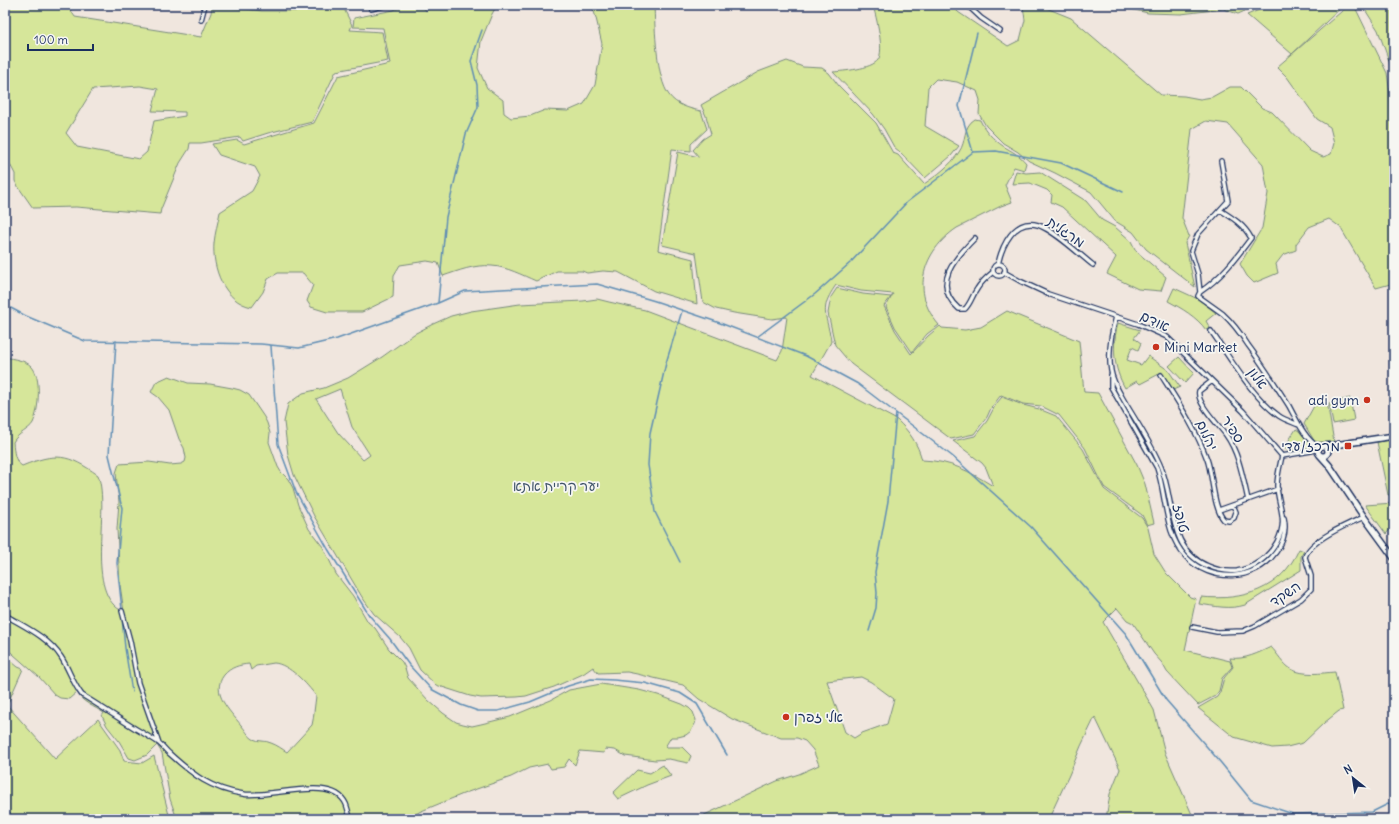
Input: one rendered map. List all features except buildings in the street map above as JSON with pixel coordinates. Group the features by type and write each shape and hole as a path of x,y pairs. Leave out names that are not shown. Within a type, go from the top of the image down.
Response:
{"street":[{"path":"121,5 128,7 129,5"},
{"path":"201,20 205,5"},
{"path":"371,5 372,8 386,5"},
{"path":"967,5 981,18 1000,30"},
{"path":"1221,162 1228,200 1198,234 1191,251 1198,274 1200,292 1198,296 1223,314 1240,334 1290,408 1299,425 1320,450 1364,517 1394,558"},
{"path":"1200,292 1214,283 1236,259 1251,238 1246,230 1237,221 1220,210"},
{"name":"מרגלית","path":"998,264 1003,247 1010,235 1022,226 1033,224 1052,233 1093,265"},
{"path":"975,238 955,260 947,275 946,290 951,302 959,309 965,309 977,288 993,272 994,266 998,264 1004,266 1004,272 999,276 995,275 993,272"},
{"name":"אודם","path":"1004,272 1048,294 1153,330 1167,337 1255,424 1282,456"},
{"name":"טופז","path":"1116,317 1111,336 1111,371 1120,393 1161,467 1166,482 1177,535 1185,548 1194,558 1205,565 1221,570 1235,571 1254,565 1266,557 1278,541 1282,527 1282,511 1278,489 1282,456"},
{"name":"אלון","path":"1211,332 1254,392 1263,402 1278,416 1299,425"},
{"name":"יהלום","path":"1161,376 1199,440 1211,471 1218,510"},
{"name":"ספיר","path":"1212,381 1198,391 1198,395 1204,406 1226,434 1234,447 1248,500"},
{"path":"1282,456 1394,436"},
{"path":"1320,450 1323,456 1336,446"},
{"path":"1320,450 1327,448 1329,465"},
{"path":"1233,505 1236,515 1229,521 1224,520 1218,510 1278,489"},
{"name":"השקד","path":"1192,628 1217,632 1242,631 1255,626 1301,599 1311,589 1311,576 1305,557 1309,548 1330,534 1364,517"},
{"path":"122,611 130,641 138,684 159,743"},
{"path":"5,615 50,643 62,658 76,688 82,695 159,743 194,774 207,783 219,788 243,794 257,795 304,789 326,789 342,799 346,804 350,819"}],"green space":[{"path":"5,5 67,5 75,17 201,37 211,13 212,5 262,11 304,11 326,5 342,5 352,25 350,30 382,32 388,61 336,71 312,122 243,141 240,137 201,143 190,143 189,149 180,163 160,214 76,207 33,208 17,185 15,181 15,174 5,155","holes":["140,86 158,89 152,111 185,112 185,116 154,121 147,152 139,159 77,147 66,133 93,89"]},
{"path":"403,5 422,5 426,11 433,5 497,5 481,41 478,68 487,88 503,100 504,113 511,118 530,116 545,110 568,111 584,104 595,85 602,44 592,5 654,5 657,52 661,77 665,87 669,95 679,104 701,111 707,129 691,144 691,151 672,149 658,250 693,259 697,304 654,291 618,272 603,271 587,273 582,271 557,271 536,281 498,267 479,266 467,268 443,276 438,263 427,261 400,265 394,275 393,297 362,312 327,312 311,307 307,301 313,285 303,273 278,273 268,279 263,292 252,307 242,304 227,291 218,273 214,253 214,243 220,212 252,191 260,176 255,167 219,155 212,144 237,140 244,144 314,123 338,76 390,64 383,28 353,27 354,18 394,10"},
{"path":"873,5 952,5 958,12 1008,46 1020,40 1025,20 1023,6 1039,5 1071,18 1161,95 1184,96 1200,99 1212,97 1230,87 1241,87 1262,108 1272,112 1310,151 1323,157 1331,154 1334,143 1330,127 1317,119 1287,77 1277,67 1349,5 1354,5 1387,73 1390,94 1394,156 1394,283 1376,288 1340,227 1329,219 1309,227 1296,244 1296,250 1283,255 1276,264 1278,273 1254,283 1247,276 1240,264 1262,228 1268,193 1263,164 1228,124 1206,121 1192,129 1182,218 1189,236 1185,243 1195,287 1146,249 1133,232 1115,221 1091,192 1029,161 1003,143 986,126 979,114 980,100 977,91 957,82 936,79 928,87 925,126 959,146 951,156 925,178 894,147 884,129 873,114 833,72 870,66 878,60 881,49 878,25"},
{"path":"1113,5 1259,5 1238,14 1223,9 1181,14 1148,13"},
{"path":"1271,5 1344,5 1292,54 1247,15"},
{"path":"1362,5 1391,5 1394,8 1394,75 1378,30"},
{"name":"יער קריית אתא","path":"787,61 803,67 822,68 829,73 839,86 876,123 893,153 898,155 924,184 943,170 956,157 963,143 968,126 975,119 980,120 996,141 1018,155 1026,163 1024,170 1014,167 1005,185 1012,202 957,228 945,237 936,248 924,273 923,286 925,299 930,312 939,325 927,334 912,352 895,327 886,307 893,294 861,291 836,285 827,300 825,309 831,342 812,375 897,420 912,438 922,460 942,462 951,465 976,476 993,486 986,468 982,463 953,441 975,436 987,421 996,404 1002,397 1056,416 1083,449 1104,489 1142,518 1148,528 1154,554 1166,573 1190,597 1196,599 1185,650 1230,661 1232,667 1222,678 1219,691 1215,696 1198,705 1167,672 1133,623 1127,620 1117,608 1103,622 1154,710 1165,753 1194,819 1106,819 1110,794 1120,769 1095,717 1050,816 1046,819 696,819 777,781 799,774 819,765 813,750 805,741 797,738 781,738 732,719 699,699 683,685 627,672 598,673 593,667 583,674 554,687 526,696 517,697 481,698 436,685 420,670 409,648 400,637 374,614 362,597 314,516 294,475 288,455 284,422 288,404 303,393 324,388 348,378 382,357 414,334 451,316 471,311 520,304 597,299 645,310 777,360 782,351 787,317 772,319 734,313 716,309 703,302 696,253 662,245 678,152 699,157 693,150 703,139 711,134 701,105 758,72","holes":["340,389 352,427 370,455 363,460 338,433 316,399","861,677 871,682 894,699 887,724 862,733 854,738 845,732 827,681"]},
{"path":"1016,171 1026,173 1040,172 1086,201 1102,220 1115,227 1131,241 1136,251 1166,277 1161,291 1138,289 1107,274 1116,257 1062,207 1051,202 1052,195 1047,190 1030,183 1012,184"},
{"path":"837,288 863,294 891,297 884,306 895,330 911,354 940,326 942,328 965,330 981,327 1007,311 1079,341 1084,392 1098,393 1137,465 1145,484 1154,523 1147,525 1142,515 1104,487 1085,448 1059,415 1041,406 1023,404 1001,395 974,434 951,439 851,364 835,345 828,313 831,297"},
{"path":"1174,288 1198,299 1216,313 1206,321 1210,328 1206,330 1193,317 1168,301"},
{"path":"1118,323 1140,330 1134,338 1141,343 1138,350 1132,347 1127,360 1141,365 1148,356 1168,370 1180,387 1173,390 1161,373 1140,384 1137,381 1125,388 1118,372 1114,348"},
{"path":"5,357 28,364 31,366 37,377 38,402 33,423 13,442 15,456 19,464 22,466 44,459 62,457 70,459 88,468 98,475 101,490 102,509 100,550 104,588 112,602 124,612 120,585 117,529 119,502 116,473 119,464 149,462 170,465 185,462 186,458 184,448 179,439 169,410 158,397 151,392 156,382 169,376 188,383 210,384 232,388 249,395 267,423 270,433 269,442 278,467 293,488 298,505 309,529 323,547 336,574 353,596 368,622 375,628 389,649 402,662 408,678 428,700 456,722 472,726 510,717 551,700 569,690 601,684 639,690 682,704 693,712 696,720 691,731 686,735 671,737 665,747 682,747 691,756 688,763 669,759 655,760 625,756 615,750 605,749 604,753 580,751 575,765 569,759 564,767 551,769 548,764 529,768 511,777 468,792 419,812 415,815 419,819 177,819 170,799 162,753 157,745 147,755 135,760 129,758 119,741 107,726 102,716 104,713 82,699 77,692 69,699 60,698 55,695 39,677 5,647","holes":["274,663 280,664 297,675 316,696 312,725 287,752 273,744 251,738 223,702 219,688 220,682 224,675 235,667 249,664 251,670 256,666"]},
{"path":"1179,357 1194,373 1185,383 1169,366"},
{"path":"1350,398 1354,420 1333,424 1329,403"},
{"path":"1327,402 1334,442 1315,442 1304,424 1314,406"},
{"path":"1296,429 1311,445 1307,448 1288,451 1284,448"},
{"path":"1391,440 1394,449 1394,494 1388,495 1377,442"},
{"path":"1394,503 1394,525 1386,534 1365,505"},
{"path":"1299,549 1304,551 1301,556 1301,570 1245,605 1216,607 1199,604 1201,597 1232,597 1259,590 1282,574 1291,563"},
{"path":"1271,647 1285,664 1291,669 1301,673 1313,674 1335,672 1343,710 1339,711 1324,723 1303,743 1287,747 1272,748 1234,737 1198,708 1217,697 1224,678 1233,667 1230,658 1246,657"},
{"path":"5,656 18,667 23,669 7,705 55,759 98,719 120,750 124,761 142,763 154,756 170,819 5,819"},
{"path":"663,765 671,776 647,785 618,799 613,793 637,770 650,773"}],"waterway":[{"path":"438,303 446,217 466,134 478,107 477,85 471,61 482,30"},
{"path":"973,152 959,106 977,33"},
{"path":"757,337 815,294 850,263 907,202 973,152 996,151 1061,163 1123,192"},
{"path":"5,305 26,316 85,341 261,344 299,348 337,339 438,303 465,291 597,284 655,301 720,323 806,356 858,384 952,456 1031,527 1126,634 1166,700 1251,800 1293,814 1372,812 1394,801"},
{"path":"680,562 655,512 648,465 650,433 666,363 682,311"},
{"path":"116,341 109,455 122,508 117,563 122,610"},
{"path":"271,346 278,444 296,492 328,549 369,615 390,639 409,665 431,689 461,705 478,711 498,711 530,702 568,686 591,679 645,683 680,693 697,704 727,755"},
{"path":"869,631 876,608 877,593 875,572 888,501 896,413"},
{"path":"122,618 132,692"}],"place":[{"name":"Mini Market","path":"1156,347"},
{"name":"adi gym","path":"1367,400"},
{"name":"מרכז/עדי","path":"1348,446"},
{"name":"אלי זפרן","path":"786,717"}]}
